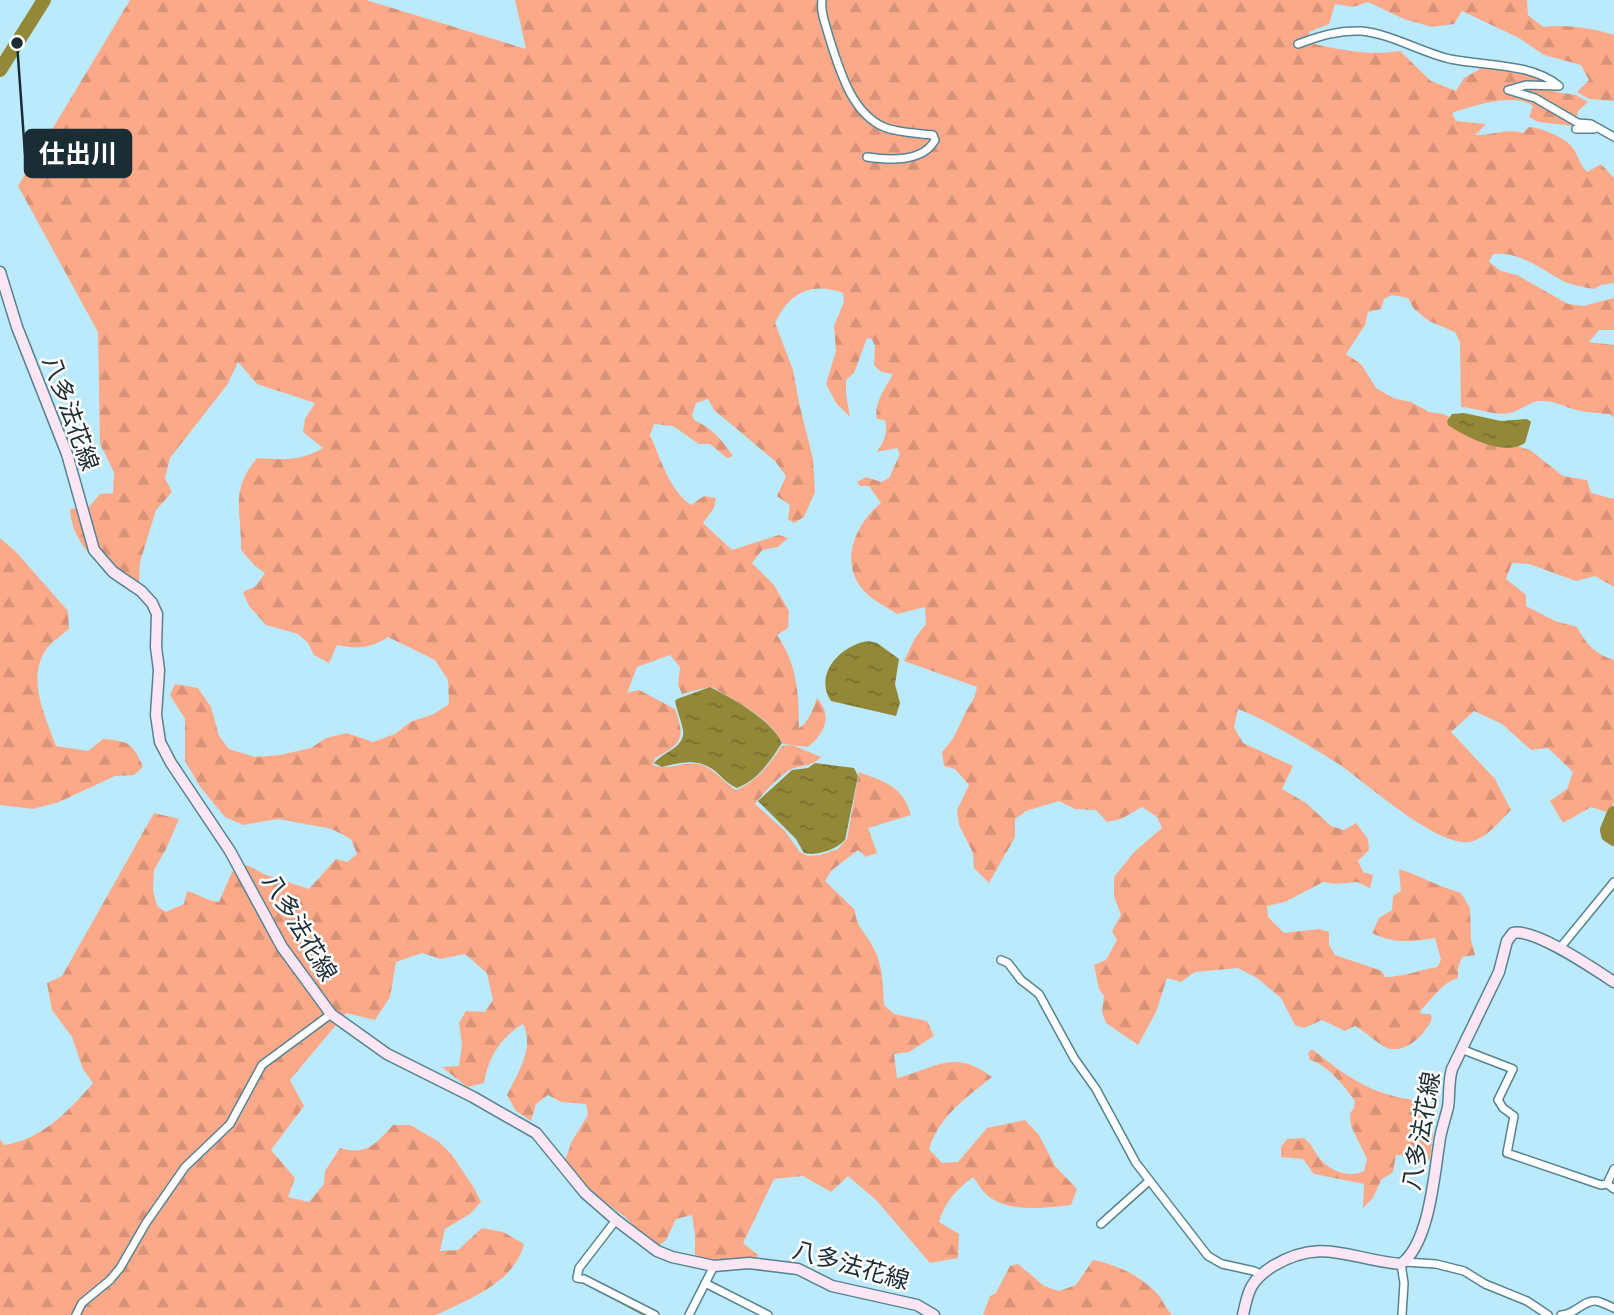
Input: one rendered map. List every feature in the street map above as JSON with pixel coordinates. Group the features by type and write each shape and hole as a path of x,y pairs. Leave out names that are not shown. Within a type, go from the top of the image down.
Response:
{"main road":[{"name":"八多法花線","path":"0,272 17,327 67,454 94,550 113,572 141,591 152,603 157,614 156,647 159,670 156,715 160,742 230,851 282,947 331,1014 387,1054 473,1097 536,1133 586,1193 657,1251 714,1266 750,1263 799,1269 832,1286 917,1305 934,1315"},
{"name":"八多法花線","path":"1403,1263 1412,1253 1425,1217 1448,1104 1449,1080 1461,1049 1499,972 1507,941 1513,933 1527,933 1560,948 1614,982"},
{"path":"1243,1315 1250,1288 1260,1275 1297,1254 1322,1250 1403,1263"}],"street":[{"path":"822,0 824,20 839,69 861,108 886,128 933,135 935,140 933,145 916,155 892,161 867,157"},
{"path":"1298,44 1339,31 1365,32 1450,59 1539,75 1559,86 1526,85 1508,89 1535,98 1578,123 1597,127 1614,137"},
{"path":"1576,129 1597,127"},
{"path":"1560,948 1614,882"},
{"path":"1000,960 1008,964 1021,980 1039,994 1074,1058 1096,1089 1136,1163 1208,1256 1222,1264 1254,1271 1260,1275"},
{"path":"76,1315 82,1303 120,1268 146,1223 185,1167 230,1124 262,1065 331,1014"},
{"path":"1461,1049 1513,1069 1498,1100 1503,1108 1514,1116 1507,1153 1610,1187 1614,1169"},
{"path":"1101,1224 1149,1181"},
{"path":"616,1220 579,1268 577,1278 655,1315"},
{"path":"1402,1315 1405,1283 1403,1263 1436,1264 1464,1271 1485,1284 1527,1301 1548,1315"},
{"path":"689,1315 714,1266"},
{"path":"705,1283 768,1315"},
{"path":"1561,1315 1570,1315 1589,1302 1597,1301 1614,1308"}],"green space":[{"path":"130,0 366,0 526,49 515,0 1527,0 1528,15 1543,27 1579,27 1614,35 1614,101 1589,99 1577,92 1589,80 1581,65 1544,55 1519,38 1462,11 1454,24 1432,27 1404,19 1368,2 1353,7 1335,4 1329,24 1309,32 1310,43 1333,48 1366,53 1400,51 1431,81 1456,91 1464,78 1487,65 1553,83 1556,92 1576,95 1588,102 1578,111 1574,126 1538,122 1529,117 1533,106 1516,100 1493,102 1452,113 1456,121 1486,124 1475,135 1511,131 1523,133 1529,127 1547,131 1573,148 1587,172 1601,164 1614,178 1614,283 1594,289 1573,285 1512,255 1493,254 1489,262 1501,271 1517,275 1568,304 1583,306 1614,298 1614,330 1599,330 1589,342 1614,345 1614,418 1610,414 1581,411 1545,401 1536,401 1504,414 1461,407 1460,342 1455,332 1429,321 1414,309 1408,298 1392,295 1384,299 1381,309 1368,312 1365,325 1346,354 1361,364 1376,388 1393,398 1411,402 1429,412 1443,414 1503,442 1530,450 1563,476 1587,480 1591,493 1614,499 1614,587 1595,576 1576,581 1529,564 1512,563 1506,579 1526,595 1526,606 1555,621 1577,627 1592,648 1614,660 1614,802 1610,813 1591,807 1563,823 1550,801 1567,789 1573,772 1548,748 1531,750 1502,724 1474,711 1451,732 1495,779 1511,810 1481,838 1469,842 1455,841 1420,824 1313,748 1238,709 1234,727 1243,743 1293,766 1282,789 1306,803 1331,826 1344,830 1356,823 1368,839 1369,850 1358,861 1363,872 1373,875 1370,888 1357,882 1323,882 1285,902 1267,906 1268,917 1284,933 1319,929 1329,932 1329,945 1335,955 1382,971 1385,977 1437,967 1441,960 1435,938 1403,941 1372,933 1379,918 1392,910 1393,896 1401,891 1399,869 1461,893 1470,908 1471,940 1475,955 1462,957 1458,978 1442,988 1419,1012 1430,1014 1432,1018 1429,1025 1412,1043 1398,1049 1383,1046 1355,1026 1345,1031 1322,1020 1304,1028 1295,1025 1281,998 1257,978 1238,968 1195,972 1181,982 1167,978 1156,1012 1138,1045 1106,1023 1102,1012 1104,996 1099,989 1094,965 1106,960 1117,940 1112,931 1121,915 1114,896 1114,877 1134,852 1162,828 1157,817 1142,807 1121,819 1107,822 1096,810 1075,809 1059,801 1026,811 1015,819 1015,837 989,883 974,868 973,853 959,825 957,810 969,785 955,769 944,766 942,752 954,736 977,687 904,661 915,638 926,624 925,607 897,614 865,592 852,569 851,557 857,533 881,503 869,486 860,486 857,482 866,477 881,482 889,478 900,454 897,448 877,452 886,429 885,420 877,419 877,407 893,374 881,372 874,365 875,346 872,339 867,338 854,373 846,380 850,417 836,403 826,384 836,351 834,326 844,302 843,293 821,288 811,289 794,297 775,323 793,370 813,459 815,492 804,517 794,523 788,519 790,505 777,496 786,476 775,461 714,410 708,399 696,403 692,415 694,420 716,435 733,456 727,458 710,444 699,444 673,426 654,424 650,435 666,473 683,499 691,505 704,496 716,498 714,508 703,523 732,550 779,535 788,538 778,547 762,550 752,563 774,585 789,611 788,628 777,635 789,657 796,679 799,728 808,719 817,698 826,718 823,730 808,747 792,745 821,757 785,774 767,789 755,804 784,830 800,852 808,856 838,849 847,839 859,772 892,786 908,805 911,815 868,828 877,853 866,857 858,850 832,870 825,881 855,910 859,924 876,952 882,974 884,1005 894,1014 927,1021 934,1036 909,1052 894,1054 897,1078 956,1062 979,1068 992,1077 947,1117 929,1149 942,1163 958,1162 987,1128 1025,1120 1039,1135 1055,1166 1077,1189 1071,1205 1024,1208 1001,1203 983,1191 973,1177 952,1197 939,1222 959,1234 958,1258 930,1263 877,1201 848,1176 831,1192 803,1176 774,1179 743,1243 759,1256 735,1261 695,1257 692,1215 676,1219 666,1240 657,1247 625,1217 589,1190 565,1160 572,1141 588,1115 586,1104 561,1102 548,1095 536,1104 531,1121 516,1111 507,1095 526,1051 523,1024 508,1035 497,1049 484,1083 467,1087 442,1067 459,1066 462,1045 459,1023 466,1011 485,1012 493,1000 487,973 465,954 441,959 422,953 396,962 390,997 375,1020 346,1013 290,1080 304,1106 271,1150 295,1178 288,1197 309,1202 324,1184 325,1171 340,1148 365,1149 393,1125 410,1125 438,1141 452,1155 481,1202 470,1214 445,1229 440,1251 458,1250 482,1228 503,1232 524,1244 519,1257 501,1279 476,1296 436,1315 0,1315 0,1139 4,1145 42,1131 64,1114 93,1083 83,1069 72,1037 52,1010 47,983 62,976 154,813 179,819 154,870 153,890 157,906 166,912 184,904 187,891 219,902 232,872 247,865 266,875 309,889 336,859 347,862 357,854 351,839 332,829 278,819 243,825 225,817 201,788 185,761 185,719 170,695 175,684 198,688 211,707 219,736 229,749 255,757 311,748 326,738 347,733 373,742 395,734 410,722 434,714 449,704 448,680 435,660 388,637 363,647 337,645 329,663 314,655 308,643 298,634 266,625 249,606 243,592 256,586 265,573 241,550 239,502 248,470 257,458 291,459 323,448 303,432 305,419 315,403 257,384 238,362 227,385 170,458 165,478 172,492 156,510 140,562 139,581 118,582 86,550 75,531 70,509 89,507 100,494 113,493 114,472 100,444 98,332 18,186","holes":["670,655 680,667 678,685 682,694 714,688 762,718 783,744 792,745 782,746 757,777 736,790 709,768 699,764 664,767 653,765 655,758 676,744 680,726 675,709 639,690 627,693 637,667"]},
{"path":"0,538 17,553 68,611 69,629 48,647 38,671 39,696 56,746 88,751 103,739 124,742 133,748 143,767 134,775 115,776 59,802 33,809 0,805"},
{"path":"1312,1049 1365,1086 1394,1096 1428,1101 1428,1124 1433,1134 1430,1159 1424,1164 1396,1155 1393,1172 1381,1180 1373,1198 1363,1208 1364,1184 1314,1174 1303,1159 1281,1157 1281,1147 1287,1139 1304,1138 1319,1158 1331,1168 1348,1174 1364,1171 1367,1159 1351,1126 1350,1113 1355,1101 1329,1071 1310,1060 1308,1053"},
{"path":"1093,1260 1120,1268 1138,1278 1160,1297 1172,1315 983,1315 990,1296 996,1293 1010,1266 1018,1264 1044,1286 1059,1291 1076,1285"}],"water":[{"path":"1464,413 1501,421 1527,419 1531,422 1525,443 1516,447 1496,447 1475,440 1448,425 1447,421 1452,414"},
{"path":"868,641 877,643 899,659 895,684 900,703 896,716 831,701 826,691 825,681 833,662 848,648"},
{"path":"710,687 761,718 782,743 757,775 737,788 703,764 683,763 662,767 654,763 678,745 683,736 675,701"},
{"path":"815,763 854,768 858,776 845,840 826,851 809,854 804,853 796,839 758,801 792,770 808,768"}],"waterway":[{"path":"0,70 44,0"},
{"path":"1614,813 1607,830 1608,835 1614,839"},
{"path":"594,1288 645,1315"}],"place":[{"name":"仕出川","path":"17,43"}]}
